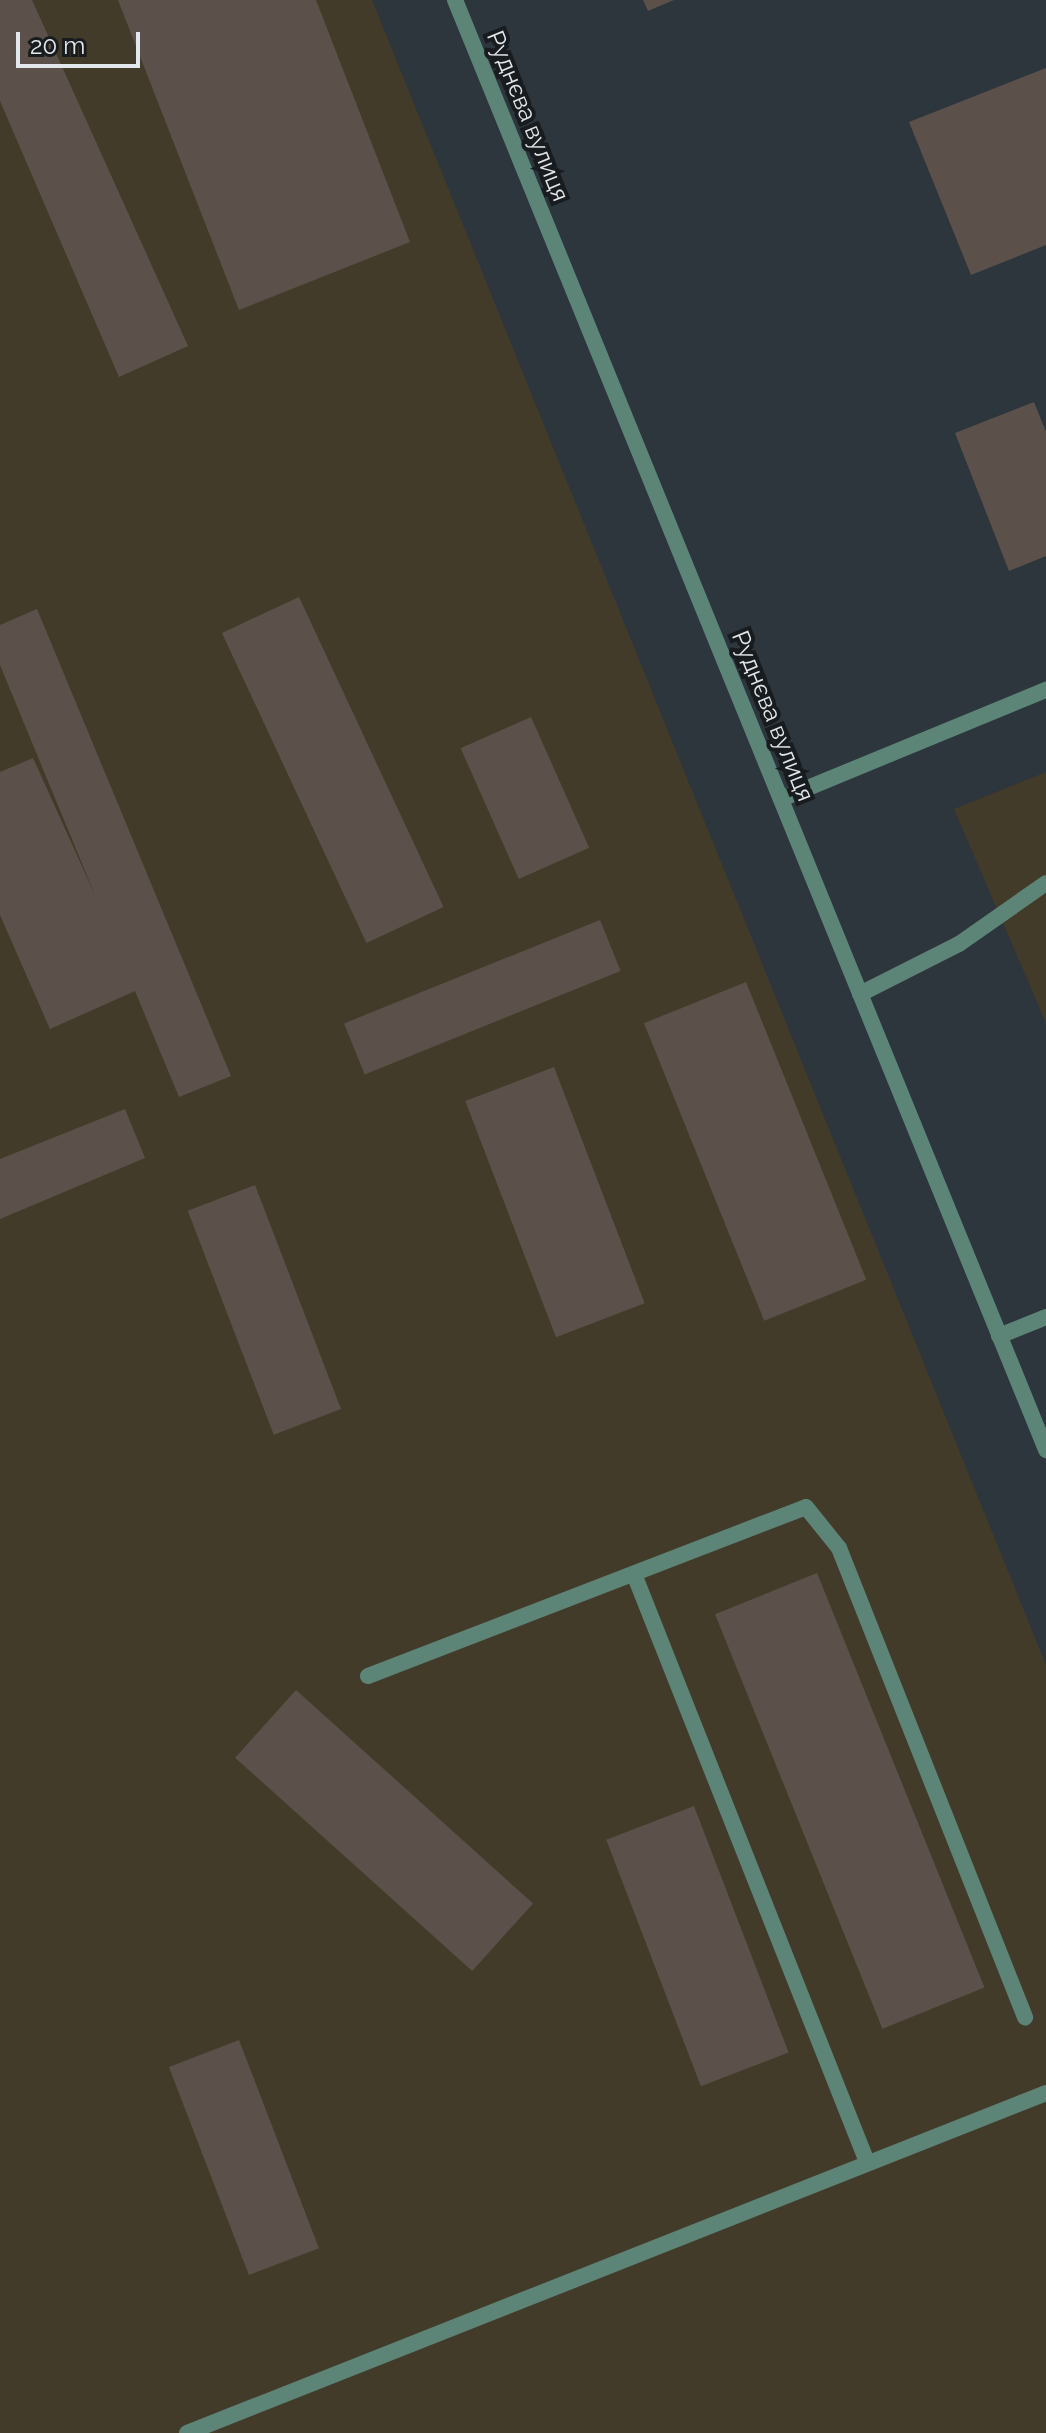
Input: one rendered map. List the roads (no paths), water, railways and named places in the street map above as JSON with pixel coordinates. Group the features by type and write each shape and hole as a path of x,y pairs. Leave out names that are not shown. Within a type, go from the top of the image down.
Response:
{"street":[{"name":"Руднєва вулиця","path":"455,0 1046,1450"},
{"path":"781,799 1046,690"},
{"path":"860,994 959,944 1046,883"},
{"path":"999,1336 1046,1317"},
{"path":"368,1676 806,1507 839,1548 1025,2017"},
{"path":"634,1574 867,2162"},
{"path":"187,2433 1046,2093"}]}
